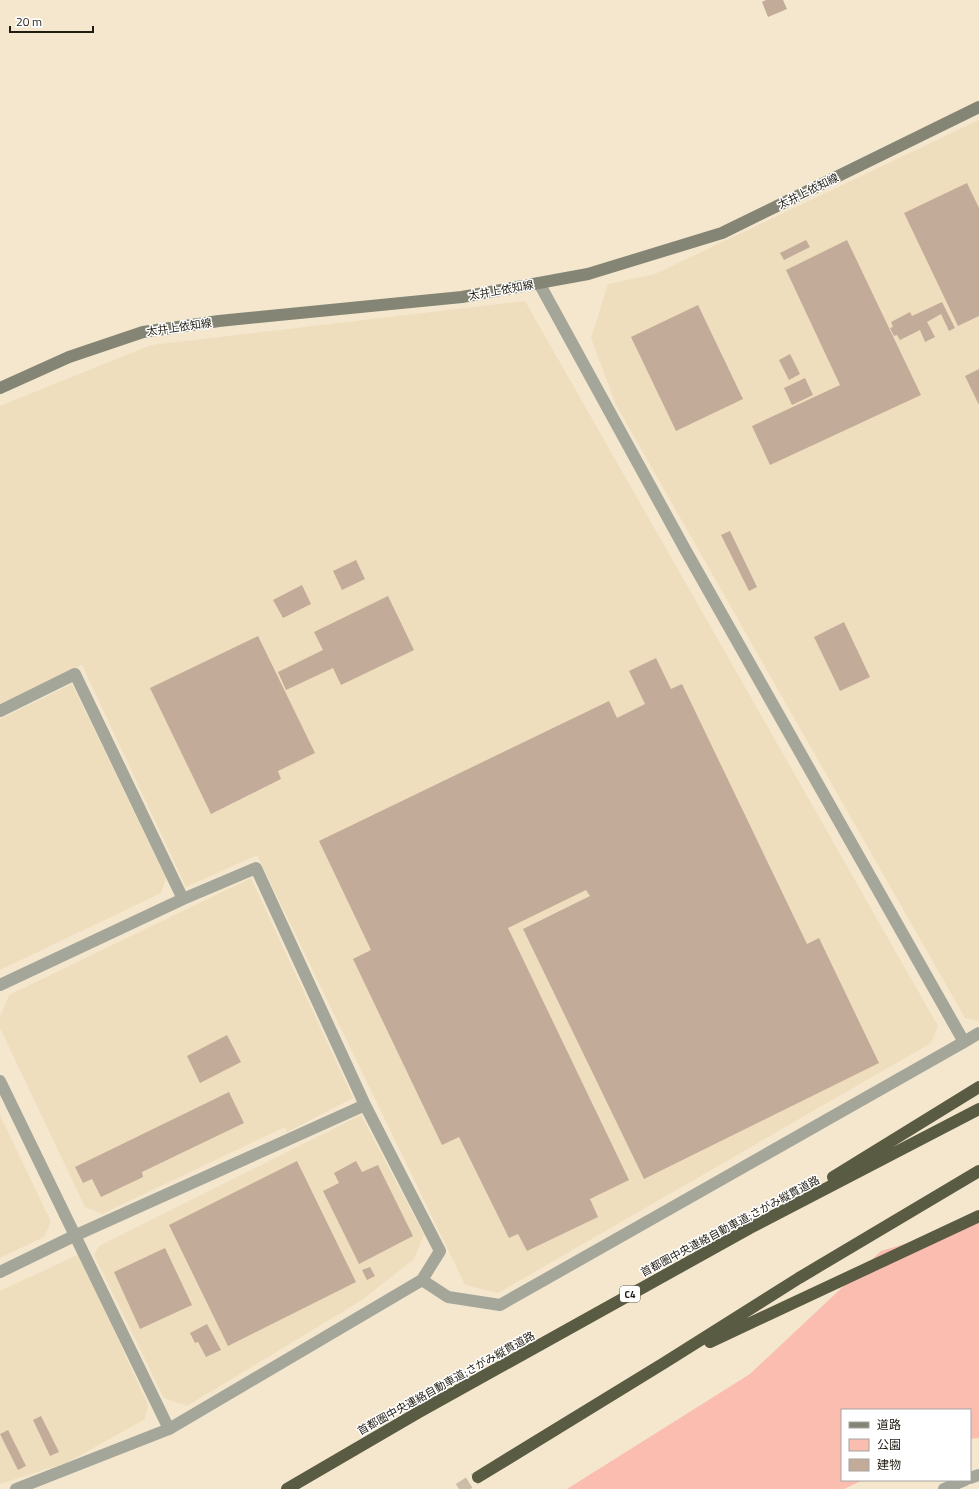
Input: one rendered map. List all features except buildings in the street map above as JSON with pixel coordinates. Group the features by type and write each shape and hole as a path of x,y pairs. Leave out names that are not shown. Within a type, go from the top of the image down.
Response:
{"highway":[{"path":"750,1228 979,1087"},
{"name":"首都圏中央連絡自動車道;さがみ縦貫道路","path":"287,1489 419,1412 750,1228 979,1109"},
{"path":"478,1477 799,1278 979,1171"},
{"path":"664,1363 979,1216"}],"main road":[{"name":"太井上依知線","path":"0,388 69,357 143,332 219,321 462,297 588,274 722,233 979,107"}],"street":[{"path":"538,283 686,551 964,1042"},
{"path":"0,711 75,674 183,899"},
{"path":"0,985 183,899 256,868 365,1105 440,1251 422,1280 169,1429 16,1489"},
{"path":"422,1280 448,1297 500,1305 979,1033"},
{"path":"0,1081 169,1429"},
{"path":"0,1272 74,1236 365,1105"},
{"path":"944,1489 962,1481"}],"shaded area":[{"path":"979,120 979,1021 965,1018 616,405 591,338 608,284 655,274"},
{"path":"525,301 938,1026 931,1043 498,1293 465,1285 257,855 186,887 82,665 0,704 0,406 151,345"},
{"path":"72,684 166,878 161,893 0,970 0,719"},
{"path":"251,878 353,1098 287,1132 285,1127 102,1214 85,1207 0,1028 0,1016 9,995"},
{"path":"0,1115 51,1222 44,1237 0,1258"},
{"path":"361,1115 424,1235 414,1259 362,1300 187,1406 164,1398 94,1255 99,1246"},
{"path":"79,1254 148,1405 145,1419 68,1462 0,1484 0,1291"}],"green space":[{"path":"979,1222 979,1438 971,1439 971,1409 841,1409 841,1481 861,1481 844,1489 567,1489 750,1374 881,1251"}],"tunnel":[{"path":"459,1489 478,1477"}]}
